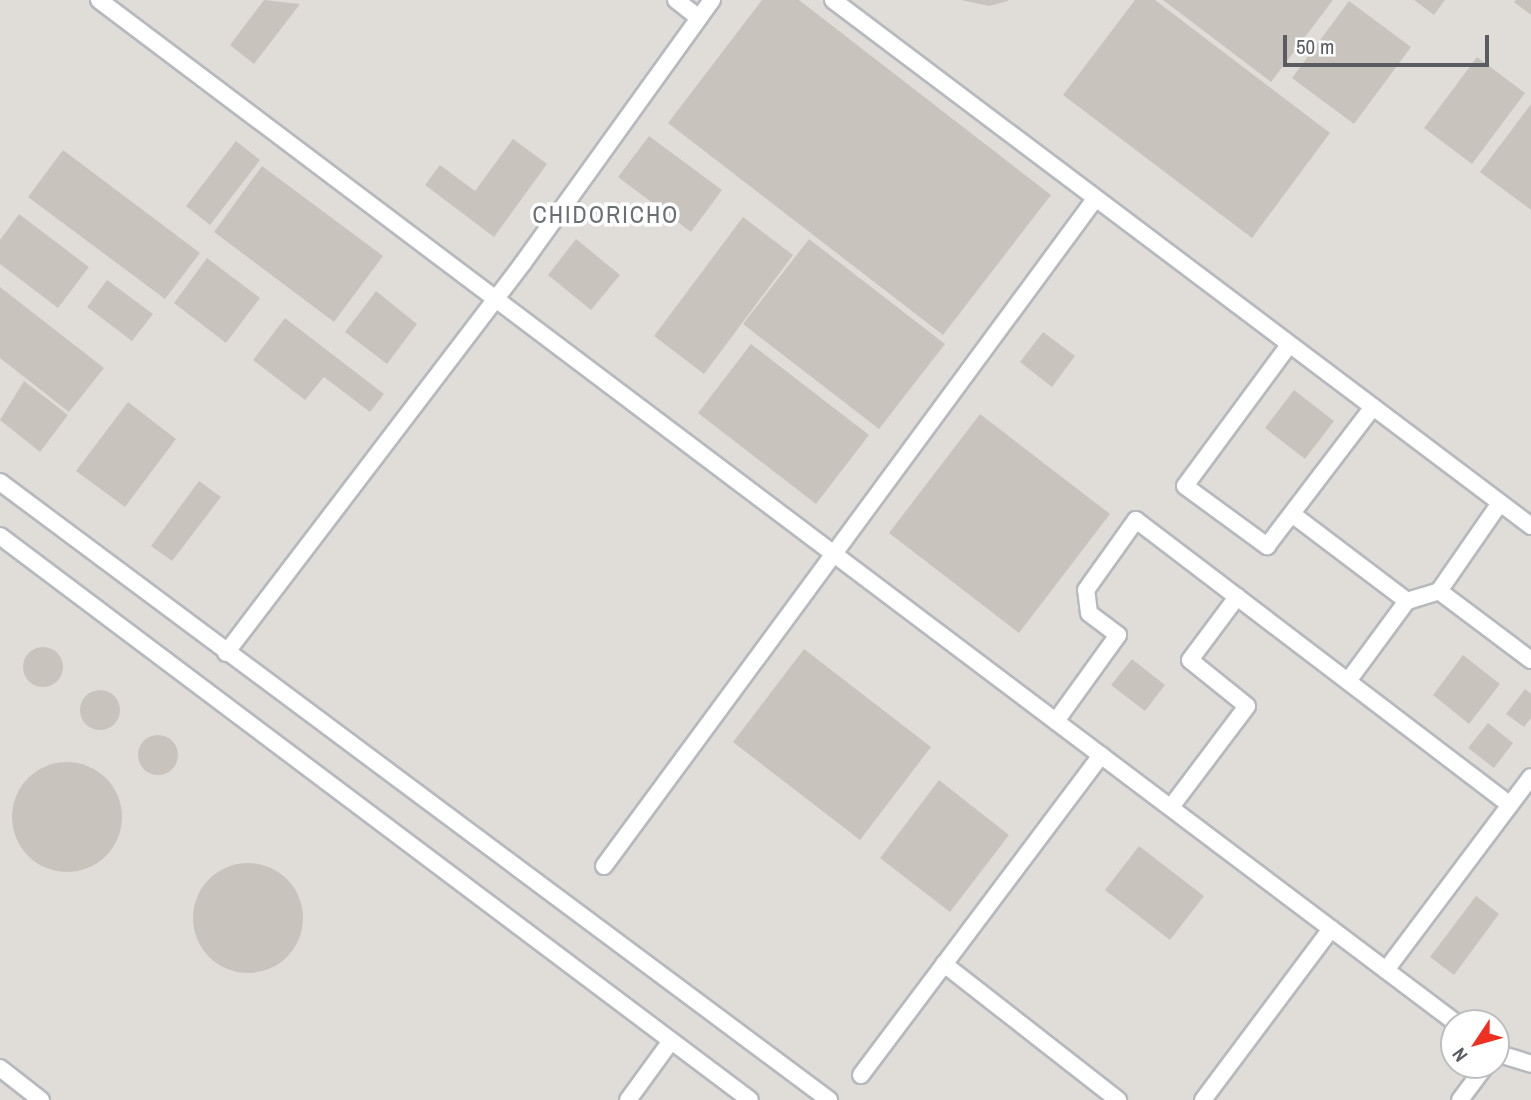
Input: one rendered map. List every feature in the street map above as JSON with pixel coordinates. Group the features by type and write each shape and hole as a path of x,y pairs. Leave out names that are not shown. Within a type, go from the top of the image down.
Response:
{"lane":[{"path":"99,0 1440,1011"},
{"path":"676,0 699,18"},
{"path":"226,653 712,0"},
{"path":"833,0 1531,526"},
{"path":"604,866 1095,199"},
{"path":"1289,345 1185,486 1267,546 1373,407"},
{"path":"0,482 829,1100"},
{"path":"1348,681 1407,601 1439,591 1500,503"},
{"path":"1292,513 1407,601"},
{"path":"1056,721 1118,635 1089,613 1086,590 1136,520 1510,805"},
{"path":"0,537 750,1100"},
{"path":"1439,591 1531,660"},
{"path":"1171,807 1247,706 1190,660 1237,597"},
{"path":"860,1075 1101,755"},
{"path":"1386,970 1531,777"},
{"path":"1203,1100 1331,929"},
{"path":"944,964 1118,1100"},
{"path":"628,1100 671,1041"},
{"path":"1510,1057 1531,1064"},
{"path":"0,1068 40,1100"},
{"path":"1460,1100 1476,1079"}],"shaded area":[{"path":"0,0 1531,0 1531,1100 0,1100"}],"building":[{"path":"264,0 300,4 254,64 230,45"},
{"path":"762,0 799,0 1051,195 943,335 668,123"},
{"path":"961,0 1008,0 1008,1 989,6"},
{"path":"1135,0 1155,0 1330,133 1252,238 1063,95"},
{"path":"1163,0 1333,0 1271,82"},
{"path":"1414,0 1445,0 1434,15"},
{"path":"1531,0 1531,15 1514,2"},
{"path":"1349,1 1411,47 1354,124 1292,78"},
{"path":"1477,57 1525,93 1472,164 1424,128"},
{"path":"1531,104 1531,210 1480,172"},
{"path":"649,136 722,190 691,232 618,177"},
{"path":"513,139 547,164 494,237 425,185 440,165 475,191"},
{"path":"236,141 260,160 210,225 186,206"},
{"path":"63,150 200,253 165,299 28,197"},
{"path":"262,166 383,256 334,322 214,232"},
{"path":"19,214 89,267 58,308 0,264 0,240"},
{"path":"743,217 793,255 704,374 654,336"},
{"path":"576,239 620,275 591,310 548,275"},
{"path":"809,239 945,344 879,429 743,324"},
{"path":"207,258 260,298 226,343 174,303"},
{"path":"107,280 153,314 132,341 87,307"},
{"path":"0,287 104,368 69,412 0,358"},
{"path":"376,291 417,324 387,364 345,332"},
{"path":"285,318 384,394 370,412 324,377 305,400 253,360"},
{"path":"1043,332 1075,356 1052,387 1020,362"},
{"path":"751,344 869,435 816,504 698,413"},
{"path":"24,381 68,415 40,452 0,420"},
{"path":"1294,390 1334,421 1305,459 1265,428"},
{"path":"128,402 176,439 125,507 76,471"},
{"path":"980,414 1110,514 1019,633 889,533"},
{"path":"199,481 221,497 172,561 151,546"},
{"path":"43,647 51,648 57,653 62,659 62,675 57,681 51,686 43,687 35,686 29,681 24,675 23,667 24,659 29,653 35,648"},
{"path":"804,649 931,747 860,840 733,742"},
{"path":"1463,655 1500,684 1469,724 1433,695"},
{"path":"1132,659 1165,685 1145,711 1111,685"},
{"path":"1525,689 1531,694 1531,718 1524,727 1506,714"},
{"path":"100,690 108,691 114,696 119,702 119,718 114,724 108,729 100,730 92,729 86,724 81,718 80,710 81,702 86,696 92,691"},
{"path":"1488,723 1513,743 1494,768 1468,748"},
{"path":"158,735 166,736 172,741 177,747 177,763 172,769 166,774 158,775 150,774 144,769 139,763 138,755 139,747 144,741 150,736"},
{"path":"67,762 88,766 106,778 118,796 122,817 118,838 106,856 88,868 67,872 46,868 28,856 16,838 12,817 16,796 28,778 46,766"},
{"path":"939,780 1009,835 950,912 880,858"},
{"path":"1139,846 1204,896 1170,940 1105,890"},
{"path":"248,863 269,867 287,879 299,897 303,918 299,939 287,957 269,969 248,973 227,969 209,957 197,939 193,918 197,897 209,879 227,867"},
{"path":"1476,896 1499,914 1454,975 1430,957"}],"district":[{"name":"CHIDORICHO","path":"606,215"}]}
